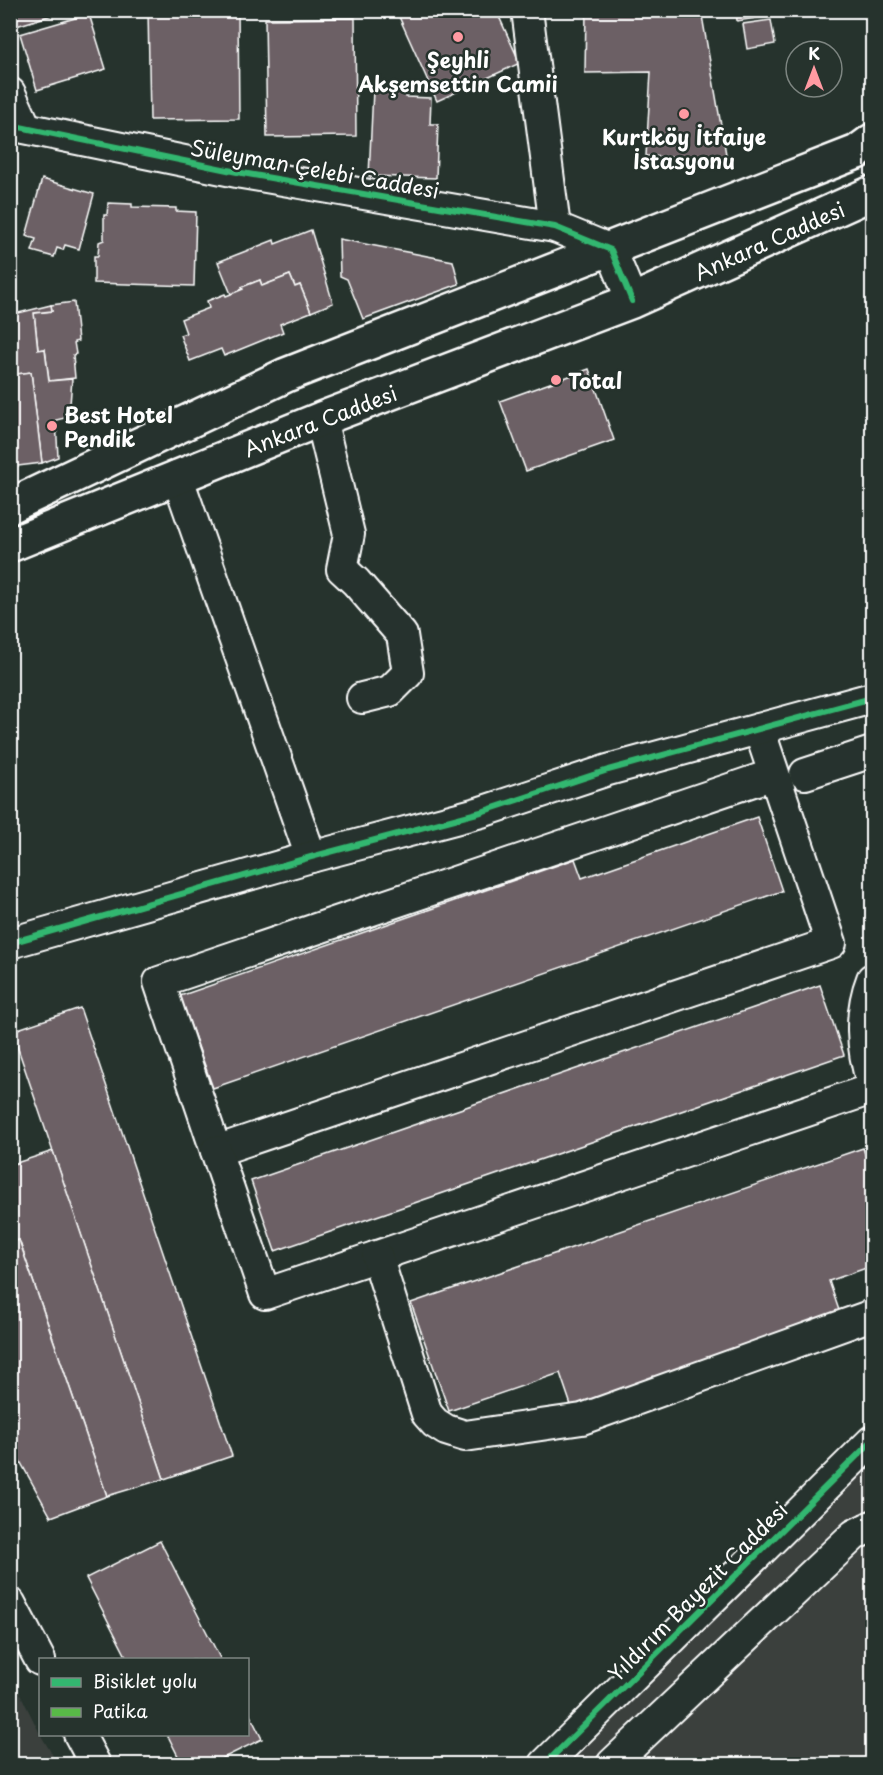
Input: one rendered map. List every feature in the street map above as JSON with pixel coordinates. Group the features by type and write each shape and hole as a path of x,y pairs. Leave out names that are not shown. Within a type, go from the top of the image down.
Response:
{"main road":[{"path":"10,506 286,375 857,153 873,141"},
{"name":"Ankara Caddesi","path":"10,545 321,419 632,301 873,193"}],"street":[{"path":"527,11 555,227"},
{"path":"10,93 18,126"},
{"name":"Süleyman Çelebi Caddesi","path":"18,126 242,173 555,227 611,250"},
{"path":"611,250 632,301"},
{"path":"321,419 349,534 342,569 402,635 408,672 390,691 362,698"},
{"path":"177,476 311,857"},
{"path":"10,943 311,857 481,812 608,770 873,698"},
{"path":"216,1151 831,943 759,729"},
{"path":"806,774 873,752"},
{"path":"774,774 159,982 265,1294 873,1089"},
{"path":"873,979 865,1003 863,1045 873,1082"},
{"path":"377,1256 427,1414 446,1430 465,1436 582,1419 873,1315"},
{"name":"Yıldırım Bayezit Caddesi","path":"545,1764 873,1441"},
{"path":"612,1764 854,1534 873,1526"},
{"path":"10,1603 39,1658"},
{"path":"80,1736 95,1764"}],"shaded area":[{"path":"872,1430 872,1764 554,1764"},
{"path":"11,1675 39,1736 41,1736 58,1764 11,1764"}],"building":[{"path":"10,10 68,10 10,28"},
{"path":"148,10 238,10 239,119 150,120"},
{"name":"Şeyhli Akşemsettin Camii","path":"396,10 496,10 520,63 437,101"},
{"name":"Kurtköy İtfaiye İstasyonu","path":"586,10 701,10 727,160 646,156 651,72 585,73"},
{"path":"736,10 770,10 771,16 737,21"},
{"path":"89,14 106,69 37,90 20,34"},
{"path":"355,18 356,136 267,137 265,19"},
{"path":"771,20 775,44 747,49 743,24"},
{"path":"373,90 406,92 406,97 431,98 430,124 438,124 436,178 369,176"},
{"path":"42,179 94,194 79,249 65,245 63,250 57,248 54,257 32,251 36,239 26,236"},
{"path":"108,203 132,204 132,207 176,208 176,211 196,212 194,286 94,283 94,256 98,256 99,242 104,240 104,215 107,215"},
{"path":"311,230 333,303 311,312 300,285 295,287 290,275 262,286 260,280 231,294 218,262 274,240 275,244"},
{"path":"339,239 453,261 459,284 363,319 347,279 340,276"},
{"path":"290,275 295,287 300,285 311,312 280,324 283,332 224,356 221,349 190,361 180,335 186,333 181,319 209,308 207,301 225,294 226,296 260,280 262,286"},
{"path":"74,302 78,341 74,342 75,378 49,381 45,349 38,350 34,313 52,311 51,305"},
{"path":"51,305 52,311 34,313 38,350 45,349 49,381 72,379 69,417 56,420 58,457 42,463 31,372 10,375 10,315"},
{"path":"589,369 614,440 526,471 500,401"},
{"path":"31,372 42,463 10,467 10,375"},
{"path":"757,817 782,891 213,1088 180,996 575,859 582,878"},
{"path":"820,985 844,1055 275,1251 251,1181"},
{"path":"80,1008 232,1456 164,1479 12,1031"},
{"path":"863,1148 872,1174 872,1266 829,1281 843,1322 574,1414 560,1373 449,1411 411,1303"},
{"path":"53,1151 164,1479 107,1496 19,1240 10,1243 10,1165"},
{"path":"19,1240 107,1496 51,1517 10,1443 10,1243"},
{"path":"160,1541 220,1658 127,1658 86,1578"},
{"path":"249,1713 262,1739 211,1764 182,1764 168,1736 249,1736"}],"cycle path":[{"path":"10,125 242,173 555,227 611,250 632,301"},
{"path":"10,943 311,857 481,812 608,770 872,698"},
{"path":"545,1764 872,1441"}],"place":[{"name":"Şeyhli Akşemsettin Camii","path":"458,37"},
{"name":"Kurtköy İtfaiye İstasyonu","path":"684,114"},
{"name":"Total","path":"556,380"},
{"name":"Best Hotel Pendik","path":"52,426"}]}
